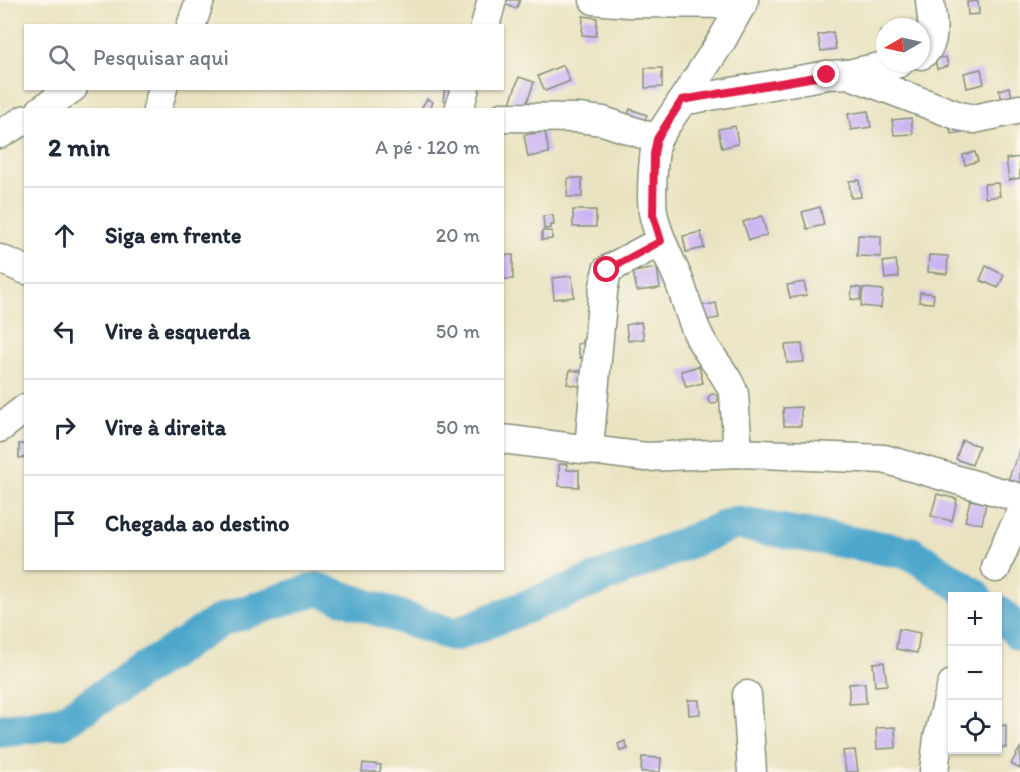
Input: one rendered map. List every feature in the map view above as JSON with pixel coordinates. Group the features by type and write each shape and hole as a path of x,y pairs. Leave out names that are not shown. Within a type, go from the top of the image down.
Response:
{"street":[{"path":"192,24 200,0"},
{"path":"486,24 492,0"},
{"path":"594,0 627,3 744,2"},
{"path":"930,0 932,43 930,46"},
{"path":"738,453 734,394 731,385 701,340 661,241 653,215 654,154 657,139 744,2"},
{"path":"682,100 876,68"},
{"path":"848,74 959,116 974,119 1020,109"},
{"path":"44,108 70,90"},
{"path":"460,108 464,90"},
{"path":"504,117 578,118 603,121 657,139"},
{"path":"0,134 24,120"},
{"path":"589,448 607,270 661,241"},
{"path":"0,259 24,269"},
{"path":"0,428 24,410"},
{"path":"504,439 589,448 646,457 738,453 884,459 1020,498"},
{"path":"996,568 1020,516"},
{"path":"747,695 752,772"},
{"path":"934,772 938,738 948,699"}],"building":[{"path":"507,0 520,0 516,9 505,4"},
{"path":"978,1 979,14 968,15 967,2"},
{"path":"583,16 597,18 596,36 582,35"},
{"path":"833,32 836,49 821,51 818,35"},
{"path":"946,57 948,66 937,69 935,59"},
{"path":"563,65 570,81 545,91 538,76"},
{"path":"645,68 662,68 662,87 645,88"},
{"path":"981,69 984,84 967,88 964,73"},
{"path":"519,77 534,82 524,111 509,106"},
{"path":"1009,87 1014,102 1004,105 999,90"},
{"path":"445,90 459,90 456,103 443,100"},
{"path":"427,99 433,102 431,108 421,108"},
{"path":"630,109 647,115 641,129 625,122"},
{"path":"868,111 871,127 851,130 848,114"},
{"path":"959,117 962,132 951,134 948,119"},
{"path":"911,118 913,134 894,135 892,120"},
{"path":"735,126 738,144 722,148 718,129"},
{"path":"545,132 549,153 528,157 524,135"},
{"path":"975,152 978,161 965,165 963,155"},
{"path":"1020,157 1020,178 1009,180 1006,159"},
{"path":"568,178 582,178 582,197 567,197"},
{"path":"859,180 861,197 851,198 849,181"},
{"path":"998,183 1000,196 985,198 984,184"},
{"path":"820,207 824,225 807,229 802,212"},
{"path":"573,210 596,210 596,227 573,227"},
{"path":"553,215 554,225 544,229 543,216"},
{"path":"762,216 767,235 749,240 743,222"},
{"path":"542,231 552,231 552,239 542,240"},
{"path":"701,232 704,248 686,252 683,236"},
{"path":"858,235 881,236 881,257 857,256"},
{"path":"504,255 513,255 513,279 504,279"},
{"path":"929,255 948,256 947,274 928,272"},
{"path":"896,260 899,277 885,279 883,262"},
{"path":"986,266 1004,275 998,288 980,280"},
{"path":"657,268 660,288 637,291 633,272"},
{"path":"572,276 574,297 554,299 552,278"},
{"path":"804,282 807,295 790,298 787,285"},
{"path":"852,287 861,288 860,300 851,299"},
{"path":"863,288 883,290 881,308 861,306"},
{"path":"920,292 934,294 933,303 919,302"},
{"path":"716,303 719,318 702,321 700,306"},
{"path":"641,322 644,339 628,341 626,325"},
{"path":"592,338 594,355 580,358 577,344 582,343 582,340"},
{"path":"802,344 804,362 787,363 785,345"},
{"path":"699,366 703,383 686,387 681,371"},
{"path":"570,370 586,372 584,387 567,384"},
{"path":"713,394 717,395 717,403 713,404 709,403 708,399 709,395"},
{"path":"801,407 801,426 784,426 783,408"},
{"path":"962,440 979,446 972,465 956,459"},
{"path":"19,444 24,444 24,457 19,458"},
{"path":"1020,449 1020,484 1008,480"},
{"path":"559,464 567,464 567,470 579,470 579,487 559,486"},
{"path":"937,494 957,499 952,521 931,516"},
{"path":"970,500 986,503 982,524 965,521"},
{"path":"899,629 920,633 917,653 896,649"},
{"path":"884,662 887,685 875,686 873,663"},
{"path":"865,683 866,703 849,704 849,684"},
{"path":"688,700 699,700 700,714 689,715"},
{"path":"1006,725 1006,748 1002,748 1002,726"},
{"path":"895,727 896,748 877,749 876,728"},
{"path":"625,741 628,749 620,751 618,744"},
{"path":"1020,748 1020,769 1011,764"},
{"path":"855,750 858,772 846,772 843,751"},
{"path":"642,757 661,758 660,772 641,772"},
{"path":"363,763 381,765 380,772 362,772"}],"waterway":[{"path":"0,731 62,722 221,620 317,589 454,635 735,523 911,553 970,592"},
{"path":"1002,616 1020,634"}],"route":[{"path":"607,270 661,241 653,215 654,154 657,139 682,100 827,75"}]}
